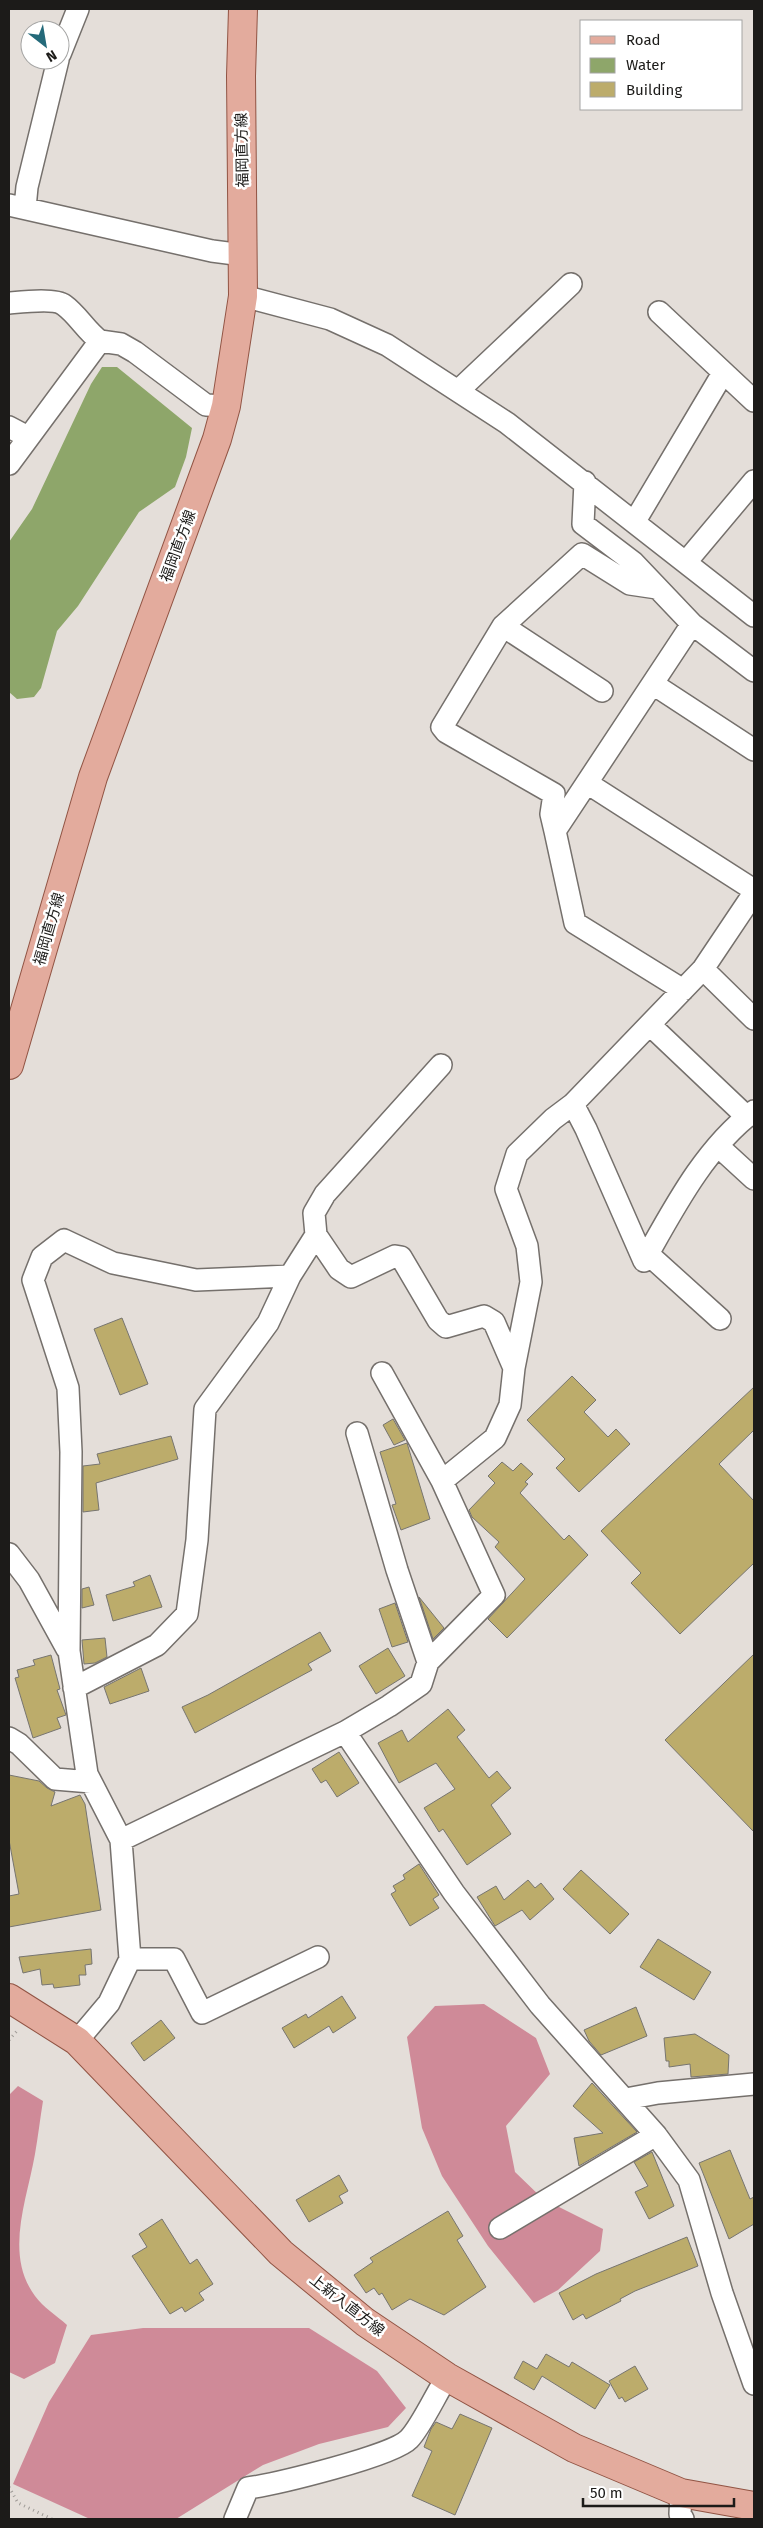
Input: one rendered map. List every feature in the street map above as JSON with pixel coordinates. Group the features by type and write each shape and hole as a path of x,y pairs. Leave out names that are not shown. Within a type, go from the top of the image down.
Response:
{"main road":[{"name":"福岡直方線","path":"9,1065 93,777 218,439 226,406 243,296 241,76 243,9"},
{"name":"上新入直方線","path":"9,1998 77,2041 281,2253 366,2322 447,2376 574,2448 682,2506 754,2506"}],"street":[{"path":"70,29 78,9"},
{"path":"56,70 27,187 17,207 212,251 243,255"},
{"path":"459,390 571,284"},
{"path":"243,296 330,319 387,345 459,390 507,423 585,482 754,616"},
{"path":"9,303 56,301 64,304 90,334 100,342 121,344 128,348 206,405 226,406"},
{"path":"659,312 754,402"},
{"path":"9,464 100,342"},
{"path":"635,521 723,372"},
{"path":"9,427 28,437"},
{"path":"686,562 754,481"},
{"path":"585,482 583,524 633,562 692,624 754,671"},
{"path":"657,588 630,584 582,554 503,626 442,727 446,732 554,794 551,814 575,923 683,990"},
{"path":"555,831 692,624"},
{"path":"503,626 602,691"},
{"path":"653,684 754,750"},
{"path":"442,1481 495,1438 510,1405 514,1368 531,1282 527,1246 506,1189 517,1154 553,1119 573,1104 703,969 754,891 587,783"},
{"path":"703,969 754,1019"},
{"path":"573,1104 586,1129 644,1261 692,1179 718,1146 750,1114 650,1025"},
{"path":"441,1066 325,1194 314,1213 316,1235 339,1269 351,1277 394,1256 401,1257 438,1320 446,1327 484,1316 494,1322 514,1368"},
{"path":"718,1146 754,1180"},
{"path":"74,1688 158,1645 187,1614 197,1540 205,1409 268,1323 290,1276 316,1235"},
{"path":"77,2041 109,2003 130,1959 121,1840 87,1774 69,1651 71,1452 68,1388 33,1280 42,1257 64,1240 113,1263 196,1280 290,1276"},
{"path":"648,1254 720,1319"},
{"path":"121,1840 345,1732 389,1706 421,1684 428,1662 494,1596 442,1481 382,1373"},
{"path":"357,1433 397,1570 428,1662"},
{"path":"9,1554 29,1580 69,1651"},
{"path":"345,1732 465,1908 540,2005 595,2069 626,2099 656,2135 689,2180 722,2293 754,2384"},
{"path":"9,1738 19,1744 55,1779 91,1782"},
{"path":"130,1959 174,1959 202,2013 318,1957"},
{"path":"626,2099 658,2093 754,2084"},
{"path":"500,2228 656,2135"},
{"path":"235,2519 248,2488 278,2483 384,2452 409,2440 447,2376"}],"path":[{"path":"9,2487 18,2503 52,2519"}],"shaded area":[{"path":"484,2004 536,2038 550,2074 506,2126 515,2172 543,2199 603,2229 600,2251 558,2290 534,2303 488,2246 442,2176 422,2128 407,2037 435,2006"},
{"path":"18,2086 43,2101 35,2154 20,2226 19,2245 21,2263 26,2280 35,2296 46,2308 67,2325 55,2363 24,2379 9,2372 9,2095"},
{"path":"143,2328 309,2328 377,2371 406,2408 388,2427 319,2444 263,2465 176,2519 90,2519 13,2484 49,2402 91,2335"}],"water":[{"path":"102,367 117,367 192,428 186,457 175,487 139,512 78,606 57,631 41,688 34,697 17,699 9,692 9,542 32,509 91,384"}],"building":[{"path":"122,1318 148,1384 120,1395 94,1329"},
{"path":"572,1376 596,1400 584,1412 608,1437 616,1429 630,1444 579,1492 556,1468 565,1459 527,1420"},
{"path":"754,1387 754,1430 719,1464 754,1501 754,1563 680,1634 631,1583 641,1573 601,1531"},
{"path":"393,1419 405,1440 394,1445 383,1425"},
{"path":"171,1436 178,1459 96,1483 99,1510 83,1512 83,1466 100,1464 97,1454"},
{"path":"407,1443 430,1519 401,1530 392,1505 396,1504 380,1452"},
{"path":"502,1462 513,1471 521,1463 533,1474 525,1482 528,1484 520,1493 564,1540 569,1535 588,1555 507,1638 488,1619 525,1579 495,1547 499,1542 472,1517 469,1510 495,1483 488,1476"},
{"path":"150,1575 162,1607 113,1621 106,1595 135,1586 133,1582"},
{"path":"89,1587 94,1605 82,1608 82,1589"},
{"path":"419,1597 444,1628 433,1639"},
{"path":"395,1603 408,1642 392,1647 379,1609"},
{"path":"320,1632 331,1651 308,1664 312,1670 195,1733 182,1707 208,1695"},
{"path":"105,1638 107,1657 95,1663 84,1664 82,1640"},
{"path":"388,1648 405,1676 376,1694 359,1666"},
{"path":"754,1654 754,1832 665,1740"},
{"path":"51,1655 60,1689 57,1690 66,1715 57,1718 61,1728 33,1738 15,1678 19,1677 17,1670 35,1665 33,1660"},
{"path":"141,1668 149,1691 110,1704 104,1687"},
{"path":"448,1709 465,1730 457,1737 489,1778 497,1771 511,1788 491,1805 511,1834 467,1865 443,1829 439,1832 424,1808 455,1789 436,1763 399,1783 378,1743 402,1730 408,1742"},
{"path":"339,1752 359,1783 337,1797 326,1780 321,1783 312,1769"},
{"path":"9,1775 39,1781 55,1792 51,1806 80,1795 85,1804 101,1910 9,1927 9,1896 19,1894 9,1840"},
{"path":"419,1864 439,1895 433,1899 439,1908 410,1926 391,1894 396,1891 393,1886 405,1879 403,1875"},
{"path":"581,1870 629,1914 610,1934 563,1889"},
{"path":"528,1880 535,1888 541,1883 554,1899 530,1920 522,1910 495,1926 477,1897 496,1886 504,1900"},
{"path":"658,1939 711,1972 694,2000 640,1967"},
{"path":"91,1949 92,1964 85,1965 86,1975 79,1975 80,1985 54,1988 53,1984 42,1985 40,1969 23,1973 19,1957"},
{"path":"342,1996 356,2018 333,2033 329,2026 294,2048 282,2028 306,2014 308,2018"},
{"path":"636,2007 647,2036 601,2055 589,2041 584,2030"},
{"path":"161,2020 175,2038 144,2061 131,2043"},
{"path":"695,2034 729,2055 728,2074 691,2077 690,2064 669,2067 669,2061 666,2061 664,2038"},
{"path":"592,2083 637,2132 579,2166 574,2138 603,2133 573,2106"},
{"path":"730,2150 750,2199 754,2197 754,2224 729,2239 699,2163"},
{"path":"652,2152 674,2206 649,2219 635,2192 648,2186 634,2162"},
{"path":"339,2175 348,2191 339,2196 343,2203 309,2222 296,2200"},
{"path":"448,2211 463,2236 457,2240 486,2287 444,2315 410,2299 392,2310 382,2293 379,2295 374,2288 366,2293 354,2275 373,2262 370,2258"},
{"path":"162,2219 190,2264 197,2259 213,2284 199,2293 204,2300 185,2312 182,2307 170,2314 132,2256 147,2247 139,2234"},
{"path":"687,2237 698,2266 635,2291 620,2299 621,2301 586,2319 583,2314 573,2320 559,2293 596,2274"},
{"path":"546,2354 569,2367 572,2362 610,2385 595,2409 542,2376 534,2390 514,2378 523,2361 537,2369"},
{"path":"635,2366 648,2389 625,2402 622,2397 619,2399 609,2381"},
{"path":"460,2414 492,2428 455,2515 412,2496 432,2451 424,2447 431,2429 436,2422 452,2429"}]}
